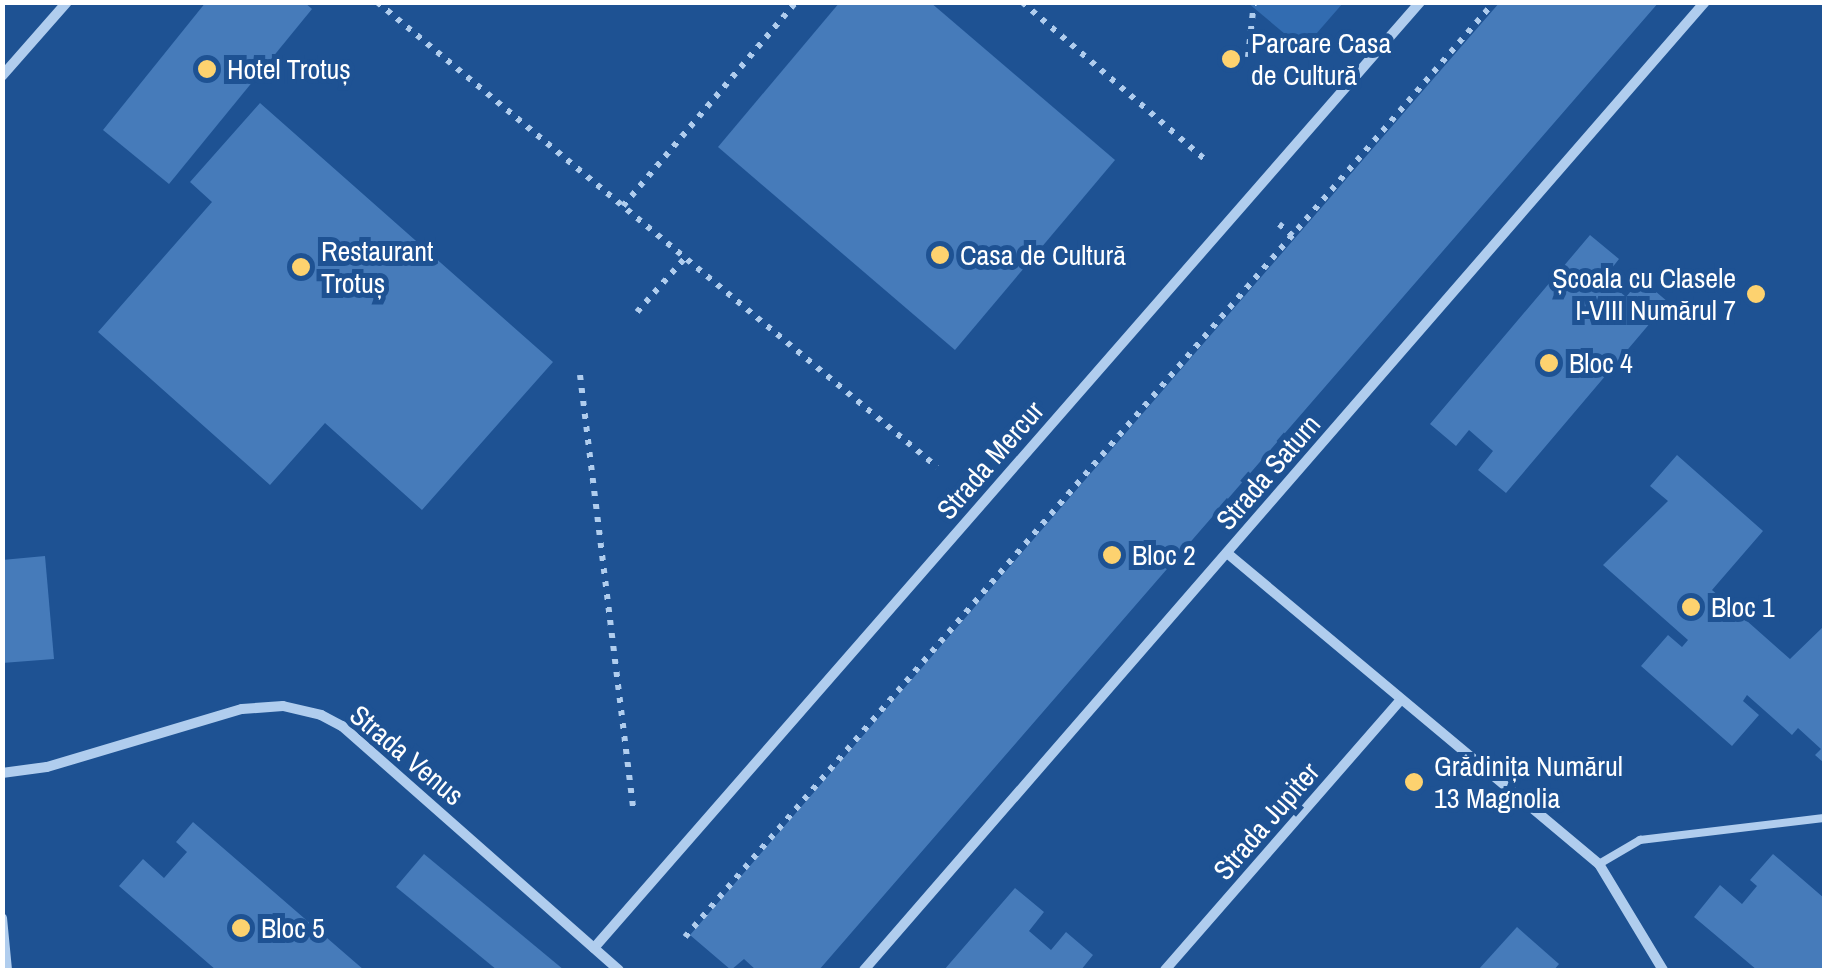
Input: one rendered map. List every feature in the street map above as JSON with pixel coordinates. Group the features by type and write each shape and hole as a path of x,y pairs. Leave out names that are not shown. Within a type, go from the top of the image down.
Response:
{"street":[{"path":"2,76 67,2"},
{"name":"Strada Mercur","path":"594,948 1420,2"},
{"name":"Strada Saturn","path":"864,970 1706,2"},
{"path":"1227,553 1600,864 1663,970"},
{"name":"Strada Jupiter","path":"1165,970 1400,701"},
{"name":"Strada Venus","path":"2,773 47,767 242,709 308,711 342,726 619,970"},
{"path":"2,918 7,970"}],"lane":[{"path":"1600,864 1640,840 1824,818"}],"path":[{"path":"377,2 387,6 938,467"},
{"path":"622,206 796,2"},
{"path":"1022,2 1206,160"},
{"path":"1248,57 1254,2"},
{"path":"685,937 1494,2"},
{"path":"1280,224 1293,236"},
{"path":"636,312 685,258"},
{"path":"580,375 634,813"}],"shaded area":[{"path":"1248,3 1343,3 1303,49"}],"building":[{"name":"Hotel Trotuș","path":"206,2 304,2 312,9 169,184 103,130"},
{"name":"Casa de Cultură","path":"840,2 930,2 1115,160 955,350 718,147"},
{"path":"1500,2 1659,2 819,970 756,970 744,959 731,970 690,935"},
{"name":"Restaurant Trotuș","path":"260,103 553,362 422,510 325,423 270,485 98,332 212,202 190,182"},
{"name":"Bloc 4","path":"1590,235 1619,259 1604,278 1626,297 1641,279 1668,302 1506,493 1478,470 1493,451 1469,430 1456,446 1430,424"},
{"name":"Bloc 1","path":"1677,455 1763,531 1712,590 1790,659 1824,626 1824,763 1815,755 1821,749 1798,728 1792,735 1747,695 1743,701 1759,715 1732,746 1641,666 1668,635 1682,647 1688,640 1603,565 1668,501 1650,486"},
{"path":"45,556 54,659 2,663 2,560"},
{"name":"Bloc 5","path":"193,822 364,970 216,970 119,886 143,859 164,878 187,852 176,842"},
{"path":"424,854 564,970 497,970 396,887"},
{"path":"1773,854 1824,898 1824,970 1757,970 1694,917 1720,885 1742,904 1757,886 1750,880"},
{"path":"1015,888 1044,912 1029,931 1051,950 1066,932 1093,955 1081,970 944,970"},
{"path":"1517,927 1559,964 1554,970 1478,970"}],"place":[{"name":"Parcare Casa de Cultură","path":"1231,59"},
{"name":"Hotel Trotuș","path":"207,69"},
{"name":"Casa de Cultură","path":"940,255"},
{"name":"Restaurant Trotuș","path":"301,267"},
{"name":"Școala cu Clasele I-VIII Numărul 7","path":"1756,294"},
{"name":"Bloc 4","path":"1549,363"},
{"name":"Bloc 2","path":"1112,555"},
{"name":"Bloc 1","path":"1691,607"},
{"name":"Grădinița Numărul 13 Magnolia","path":"1414,782"},
{"name":"Bloc 5","path":"241,928"}]}
